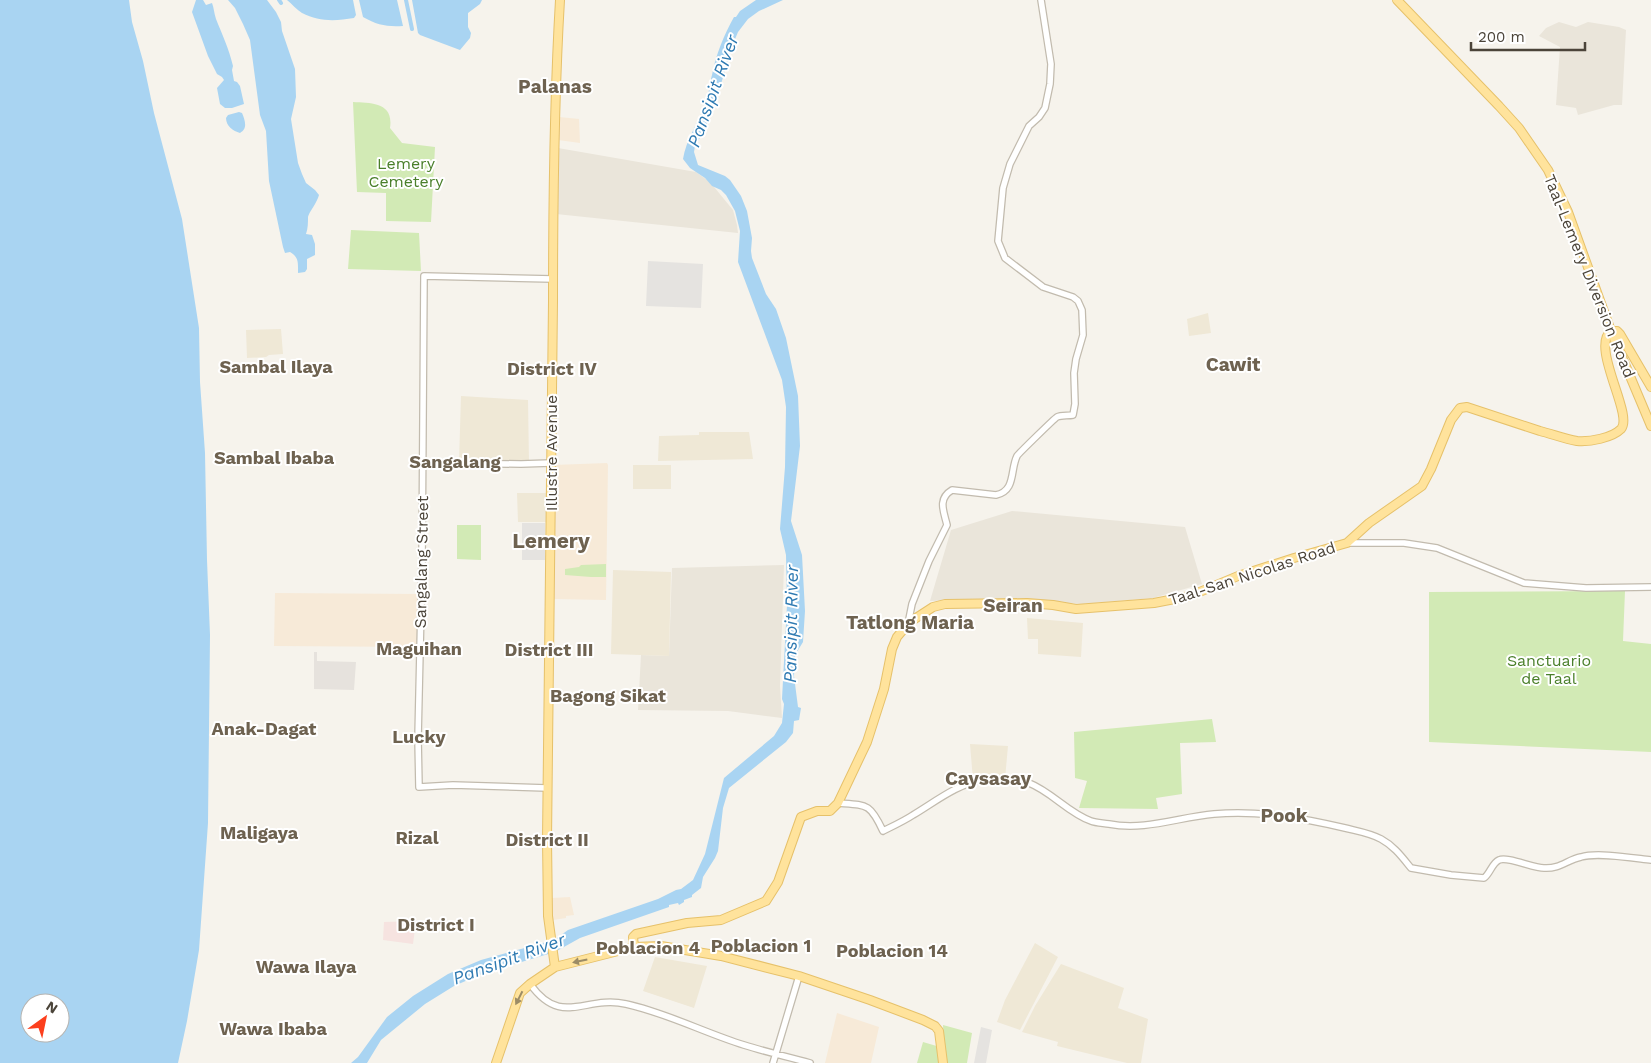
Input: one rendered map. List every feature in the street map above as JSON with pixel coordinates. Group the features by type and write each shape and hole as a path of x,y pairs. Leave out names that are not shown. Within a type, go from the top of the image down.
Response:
{"main road":[{"name":"Illustre Avenue","path":"554,963 548,916 547,788 554,103 560,0"},
{"name":"Taal-Lemery Diversion Road","path":"1397,0 1499,106 1519,128 1542,159 1555,182 1568,212 1611,331 1651,426"},
{"name":"Taal-San Nicolas Road","path":"908,624 933,607 945,604 1027,603 1053,604 1076,609 1154,603 1190,596 1238,576 1347,543 1369,523 1422,486 1451,420 1460,408 1467,407 1556,436 1578,441 1607,436 1623,427 1624,421 1607,357 1605,340 1606,334 1611,331"},
{"path":"1611,331 1617,331 1620,334 1651,388"},
{"path":"634,947 633,937 636,934 687,923 716,921 766,901 771,896 778,882 801,818 817,811 830,811 838,803 867,742 884,689 892,649 897,637 908,624"},
{"path":"496,1063 520,993 554,963 634,947 661,946 696,951 799,976 870,1000 936,1026 939,1031 943,1063"}],"street":[{"path":"908,624 912,604 929,561 948,525 942,509 944,497 952,490 1002,494 1010,485 1018,454 1033,442 1055,418 1072,415 1074,409 1074,373 1076,358 1083,336 1082,310 1078,301 1073,297 1043,288 1005,258 998,241 1003,188 1010,164 1029,126 1045,108 1050,84 1052,64 1041,0"},
{"name":"Sangalang Street","path":"547,788 453,785 419,787 418,713 423,463 424,276 553,279"},
{"path":"423,463 520,464 551,462"},
{"path":"1347,543 1404,543 1437,548 1524,583 1586,588 1651,587"},
{"path":"838,803 864,805 876,814 883,831 968,784 997,779 1028,783 1090,820 1112,825 1130,827 1214,814 1256,813 1290,816 1381,839 1397,851 1411,868 1451,875 1484,878 1501,860 1545,868 1563,865 1582,856 1613,856 1651,860"},
{"path":"773,1063 799,976"},
{"path":"530,984 540,998 554,1006 564,1008 610,1003 625,1004 688,1023 744,1045 810,1063"}],"shaded area":[{"path":"1559,22 1576,27 1588,22 1626,30 1622,105 1614,105 1578,115 1576,108 1556,105 1560,47 1539,36 1546,28"},
{"path":"559,117 579,119 580,143 558,140"},
{"path":"558,148 696,172 710,182 733,210 738,233 556,214"},
{"path":"648,261 703,264 701,308 646,306"},
{"path":"1208,313 1211,333 1189,336 1187,319"},
{"path":"281,329 283,354 247,358 246,330"},
{"path":"461,396 528,400 529,463 459,462"},
{"path":"699,432 749,432 753,459 658,461 659,436 699,435"},
{"path":"607,463 606,600 553,599 553,465"},
{"path":"633,465 671,465 671,489 633,489"},
{"path":"517,493 546,493 546,522 518,522"},
{"path":"1012,511 1185,527 1202,584 1153,598 1083,604 983,599 930,601 951,530"},
{"path":"522,523 545,523 545,560 522,560"},
{"path":"784,565 780,686 782,718 728,711 638,710 641,655 669,656 672,568"},
{"path":"613,570 671,572 669,656 611,654"},
{"path":"275,593 420,594 418,647 274,646"},
{"path":"1027,618 1083,623 1081,657 1038,654 1038,639 1028,639"},
{"path":"314,652 317,652 317,661 356,662 354,690 314,689"},
{"path":"970,744 1008,746 1005,779 973,780"},
{"path":"570,897 574,915 553,920 552,898"},
{"path":"416,921 413,944 383,940 384,922"},
{"path":"1035,943 1058,957 1020,1030 997,1022 1005,1000"},
{"path":"655,957 707,966 694,1008 643,991"},
{"path":"1061,964 1124,988 1118,1008 1148,1019 1141,1063 1127,1063 1057,1046 1058,1042 1022,1032 1035,1006"},
{"path":"837,1013 879,1027 871,1063 825,1063"},
{"path":"981,1027 992,1030 986,1063 974,1063"}],"green space":[{"name":"Lemery Cemetery","path":"353,102 374,104 385,109 390,119 390,128 402,143 435,147 431,222 386,221 386,193 357,192"},
{"name":"Lemery Cemetery","path":"351,230 419,233 421,271 348,269"},
{"path":"457,525 481,525 481,560 457,559"},
{"path":"606,564 606,577 565,575 565,569 581,565"},
{"name":"Sanctuario de Taal","path":"1625,591 1623,641 1651,644 1651,752 1429,742 1429,592"},
{"path":"1212,719 1216,742 1180,743 1182,794 1156,798 1158,809 1079,808 1087,781 1075,778 1074,732"},
{"path":"943,1025 972,1033 967,1063 945,1063"},
{"path":"923,1042 940,1047 941,1063 917,1063"}],"water":[{"path":"0,0 129,0 132,22 143,61 154,113 182,219 199,328 200,382 205,453 210,635 208,823 199,950 178,1063 0,1063"},
{"path":"196,0 203,0 206,5 212,3 233,66 234,81 240,86 244,104 225,108 220,104 217,88 224,80 217,74 208,56 192,12"},
{"path":"228,0 267,0 281,22 282,31 295,69 296,97 291,119 298,163 306,183 319,195 308,217 306,234 312,235 315,244 315,255 307,259 307,269 305,272 298,273 296,258 290,252 285,253 283,247 269,181 266,131 260,115 250,40 235,8"},
{"path":"287,0 353,0 356,15 354,18 341,20 315,18 302,13"},
{"path":"359,0 397,0 403,26 382,25 363,17"},
{"path":"412,0 482,0 480,4 468,13 470,38 460,50 418,33"},
{"name":"Pansipit River","path":"756,0 783,0 759,11 748,19 738,32 715,104 694,152 698,165 725,176 741,196 747,211 752,238 752,258 766,294 776,309 786,338 798,396 800,446 791,521 802,555 805,611 803,642 795,655 794,676 798,707 801,708 799,720 794,721 793,733 786,742 729,788 723,808 718,851 703,877 701,888 692,897 684,900 679,905 678,903 669,905 669,907 580,938 555,952 484,973 454,986 425,1004 381,1040 367,1063 351,1063 358,1057 387,1017 413,996 448,974 481,960 554,940 568,930 658,899 681,889 693,880 705,854 724,778 774,736 782,723 787,605 786,555 780,529 785,467 786,407 782,380 738,262 740,231 735,211 721,190 712,186 705,178 690,168 683,159 689,138 706,102 716,60 727,31 734,17"},
{"path":"242,113 245,124 243,131 240,133 230,128 226,118 228,115"}],"waterway":[{"path":"406,0 412,29"}],"district":[{"name":"Palanas","path":"555,86"},
{"name":"Cawit","path":"1233,364"},
{"name":"Sambal Ilaya","path":"276,367"},
{"name":"District IV","path":"552,369"},
{"name":"Sambal Ibaba","path":"274,458"},
{"name":"Sangalang","path":"455,462"},
{"name":"Lemery","path":"551,541"},
{"name":"Seiran","path":"1013,605"},
{"name":"Tatlong Maria","path":"910,622"},
{"name":"Maguihan","path":"419,649"},
{"name":"District III","path":"549,650"},
{"name":"Bagong Sikat","path":"608,696"},
{"name":"Anak-Dagat","path":"264,729"},
{"name":"Lucky","path":"419,737"},
{"name":"Caysasay","path":"988,778"},
{"name":"Pook","path":"1284,815"},
{"name":"Maligaya","path":"259,833"},
{"name":"Rizal","path":"417,838"},
{"name":"District II","path":"547,840"},
{"name":"District I","path":"436,925"},
{"name":"Poblacion 1","path":"761,946"},
{"name":"Poblacion 4","path":"648,948"},
{"name":"Poblacion 14","path":"892,951"},
{"name":"Wawa Ilaya","path":"306,967"},
{"name":"Wawa Ibaba","path":"273,1029"}]}
